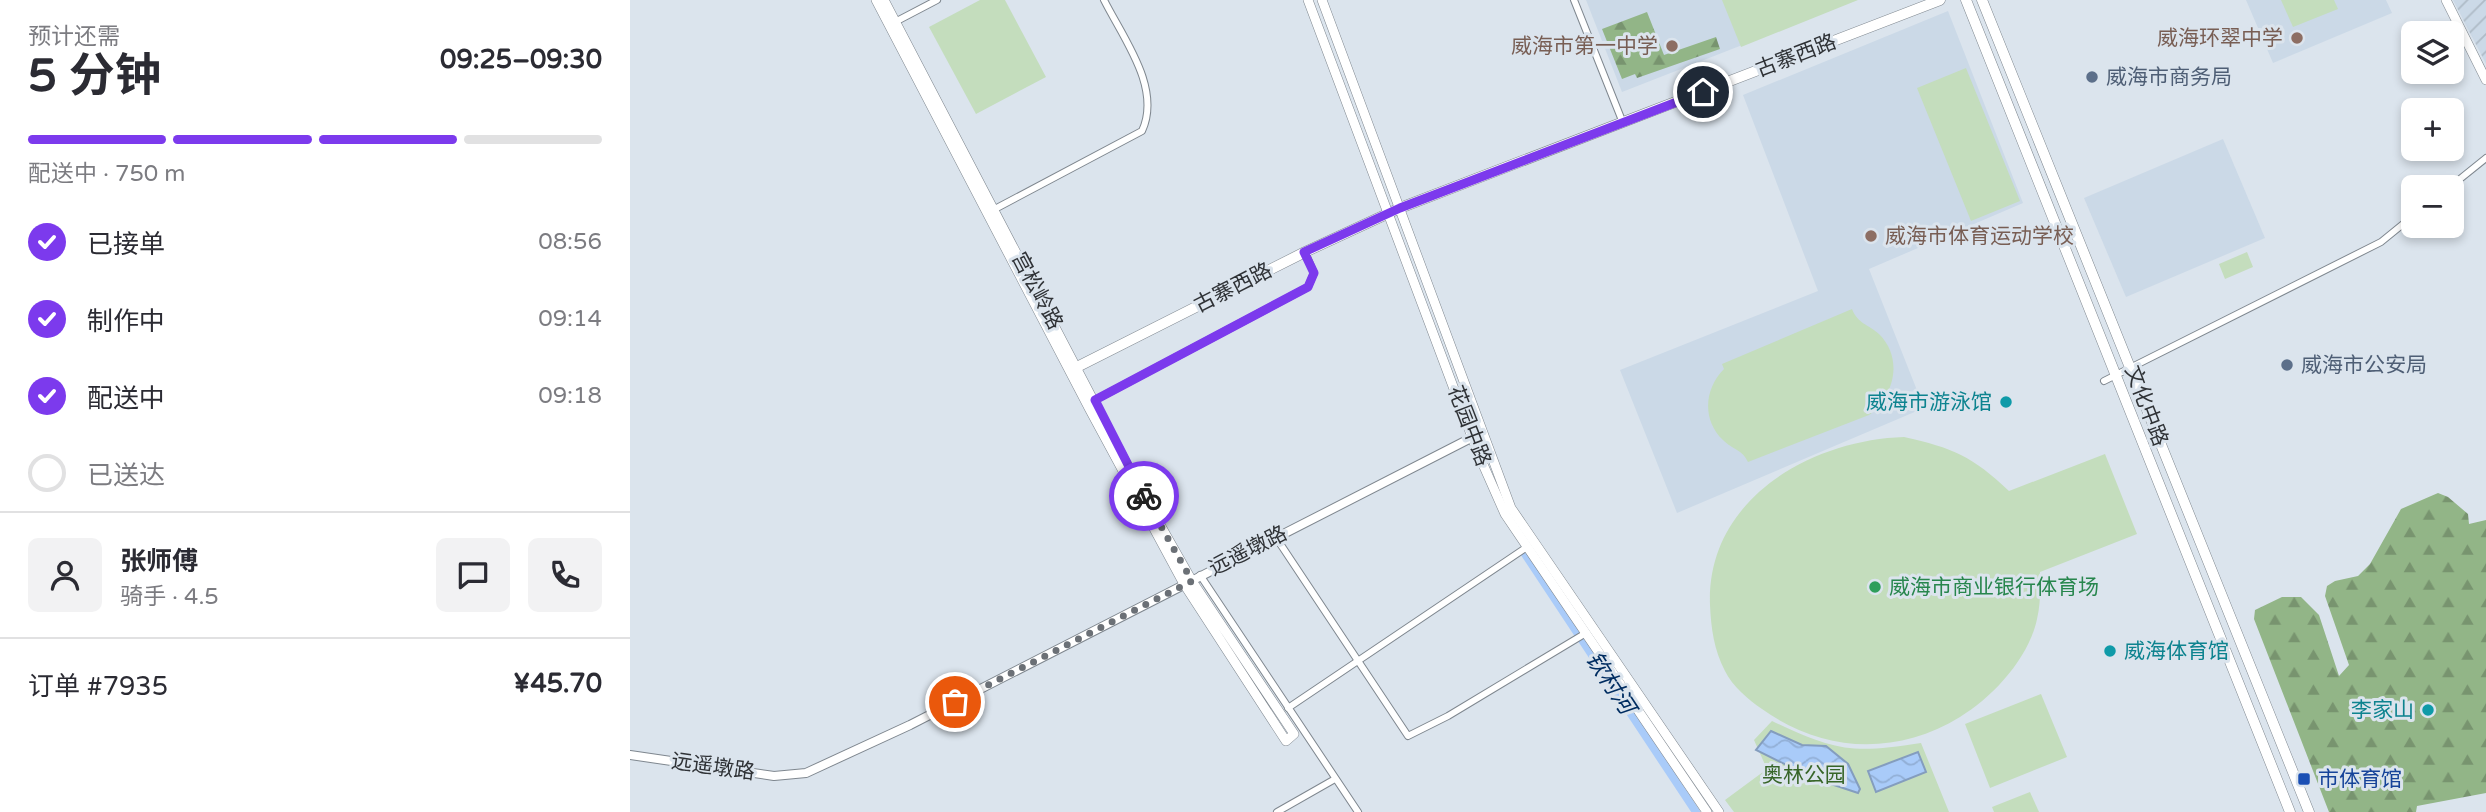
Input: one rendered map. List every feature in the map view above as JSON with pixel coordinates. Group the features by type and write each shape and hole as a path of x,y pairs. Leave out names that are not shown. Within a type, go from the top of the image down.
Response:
{"main road":[{"path":"876,0 1090,411 1286,741 1294,734 1192,580"},
{"name":"宫松岭路","path":"884,0 993,210 1192,580"},
{"name":"花园中路","path":"1308,0 1473,437 1505,514 1707,812"},
{"path":"1322,0 1511,508 1719,812"},
{"name":"古寨西路","path":"1077,367 1304,252 1400,208 1940,0"},
{"name":"文化中路","path":"1966,0 2290,812"},
{"name":"文化中路","path":"1982,0 2133,369 2309,812"},
{"path":"2446,0 2486,80"}],"street":[{"path":"895,22 937,0"},
{"path":"993,210 1142,131 1148,118 1147,86 1104,0"},
{"path":"1574,0 1623,123"},
{"path":"2464,176 2486,158"},
{"path":"2104,381 2133,369 2381,242 2401,226"},
{"path":"1095,400 1308,287 1314,273 1304,252"},
{"name":"远遥墩路","path":"630,755 774,776 806,773 910,725 1473,437"},
{"path":"1275,536 1408,736 1448,716 1585,633"},
{"path":"1287,708 1527,547"},
{"path":"1192,580 1287,708 1358,812"},
{"path":"1277,812 1335,779"}],"shaded area":[{"name":"威海市第一中学","path":"1586,0 1857,0 1622,92"},
{"name":"威海环翠中学","path":"2246,0 2386,0 2392,13 2273,63"},
{"path":"2453,0 2486,0 2486,64 2464,21"},
{"name":"威海市体育运动学校","path":"1948,11 2023,203 1869,269 1924,408 1677,513 1620,370 1818,291 1743,95"},
{"path":"2223,139 2265,238 2126,297 2084,198"}],"green space":[{"path":"980,0 1005,0 1046,77 976,114 929,27"},
{"path":"1722,0 1858,0 1741,47"},
{"path":"2281,0 2334,0 2338,9 2293,27"},
{"path":"1647,12 1664,55 1716,37 1720,49 1637,78 1635,74 1622,79 1602,29"},
{"path":"1966,68 2020,201 1971,221 1917,88"},
{"path":"2247,252 2253,267 2225,279 2219,264"},
{"path":"1852,309 1860,321 1879,334 1887,344 1893,377 1885,398 1869,415 1748,462 1743,454 1716,432 1711,423 1709,395 1724,369 1722,364"},
{"name":"威海市商业银行体育场","path":"1904,437 1961,455 1984,469 2009,491 2105,454 2137,534 2040,572 2038,613 2033,634 2008,675 1972,709 1936,730 1911,738 1860,744 1835,741 1785,724 1752,701 1728,677 1718,655 1712,630 1710,605 1713,568 1725,535 1745,506 1770,483 1800,464 1833,450 1869,441"},
{"path":"2438,493 2448,497 2468,514 2469,524 2486,520 2486,793 2417,806 2416,812 2329,812 2254,619 2255,610 2282,597 2301,597 2319,615 2339,676 2349,665 2325,596 2327,586 2335,581 2358,576 2370,564 2401,509"},
{"path":"2041,694 2067,757 1990,788 1965,724"},
{"name":"奥林公园","path":"1772,721 1812,739 1844,747 1860,749 1921,743 1949,812 1734,812 1725,800 1767,769 1754,740"},
{"path":"2030,792 2039,812 1994,812 1992,807"}],"water":[{"path":"1771,731 1802,745 1826,746 1848,764 1860,789 1858,793 1813,778 1756,750"},
{"path":"1918,752 1926,772 1876,792 1868,771"}],"waterway":[{"name":"钦村河","path":"1525,554 1696,812"}],"way so far":[{"path":"955,702 1192,581 1144,496"}],"place":[{"name":"威海环翠中学","path":"2297,38"},
{"name":"威海市第一中学","path":"1672,46"},
{"name":"威海市商务局","path":"2092,77"},
{"name":"威海市体育运动学校","path":"1871,236"},
{"name":"威海市公安局","path":"2287,365"},
{"name":"威海市游泳馆","path":"2006,402"},
{"name":"威海市商业银行体育场","path":"1875,587"},
{"name":"威海体育馆","path":"2110,651"},
{"name":"李家山","path":"2428,710"},
{"name":"市体育馆","path":"2304,779"}],"route":[{"path":"1144,496 1095,400 1308,287 1314,273 1304,252 1400,208 1703,92"}]}
